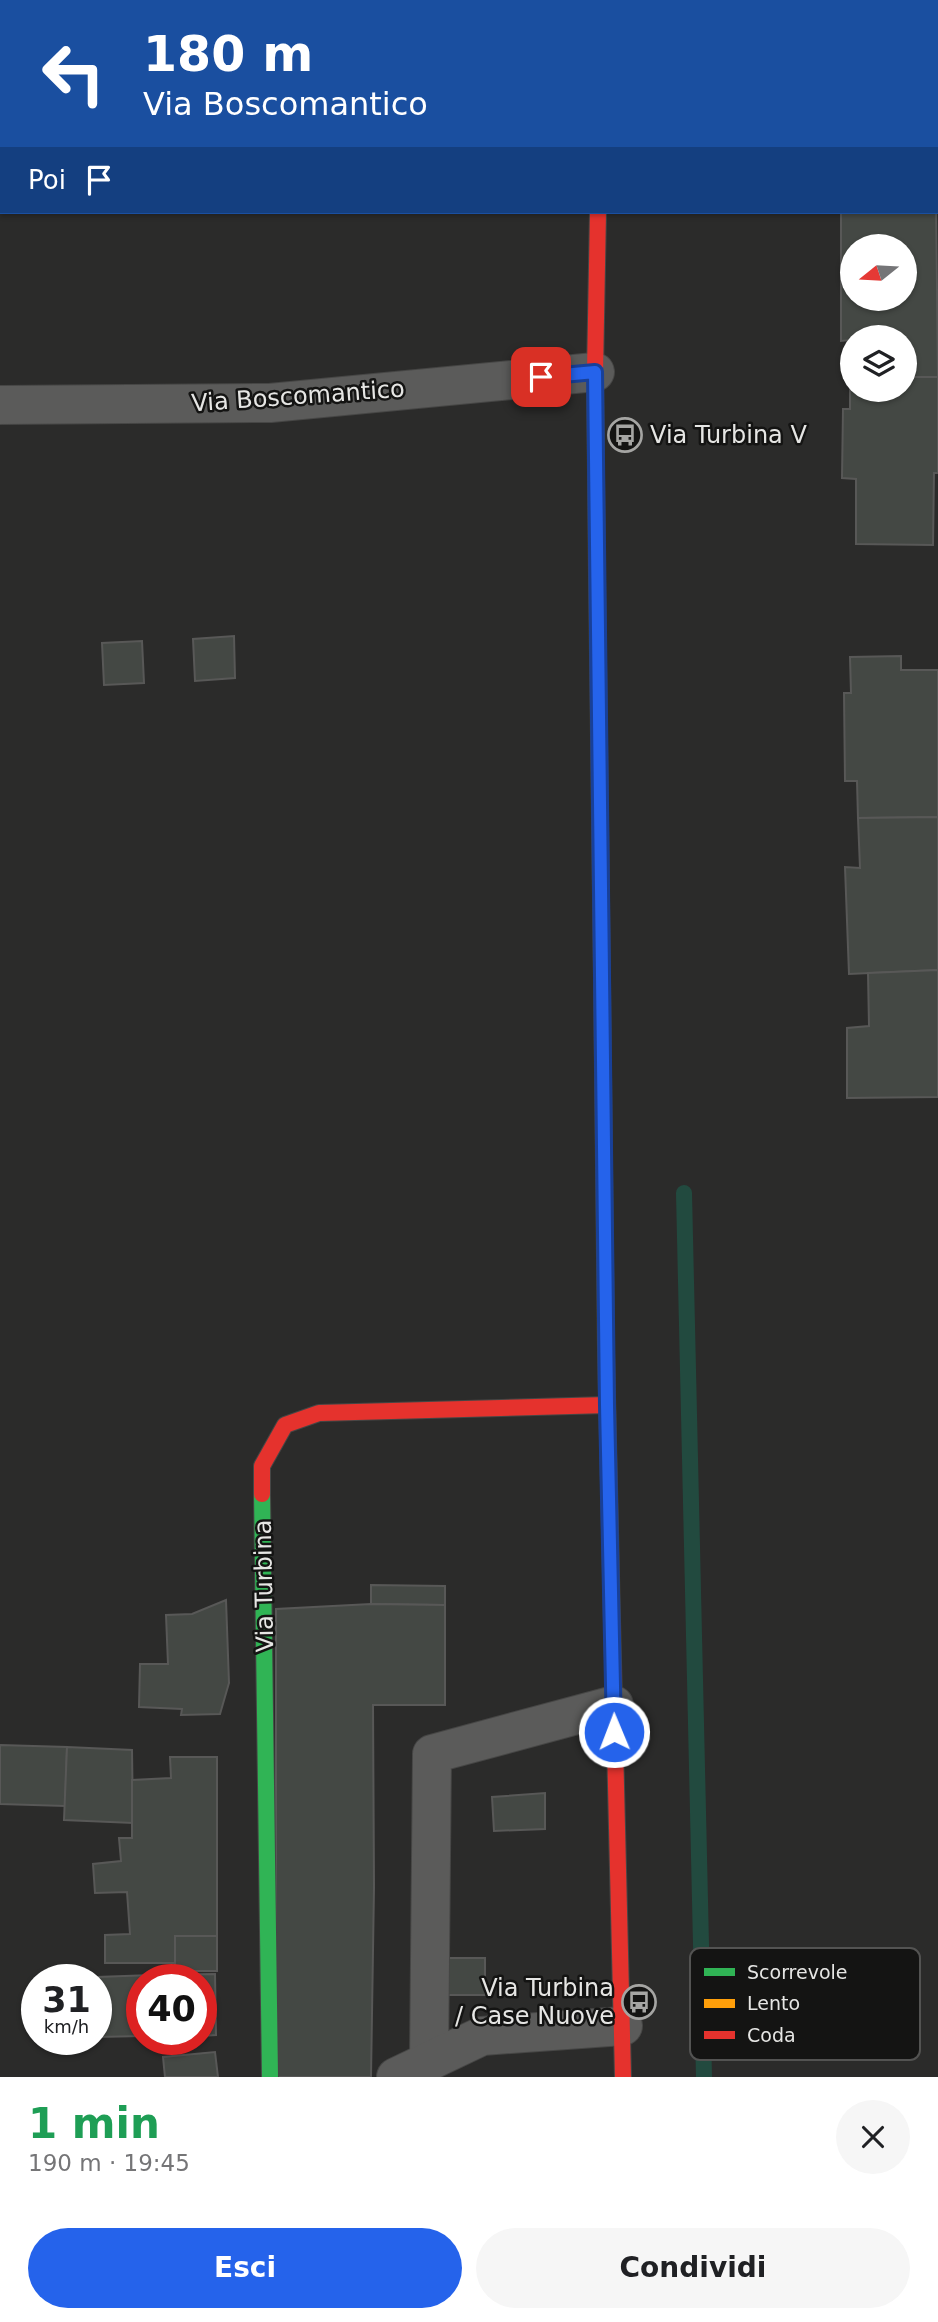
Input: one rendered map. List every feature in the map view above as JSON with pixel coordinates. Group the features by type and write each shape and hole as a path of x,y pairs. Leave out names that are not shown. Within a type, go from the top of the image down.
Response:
{"street":[{"path":"598,214 595,372 607,1405 623,2077"},
{"name":"Via Boscomantico","path":"0,405 270,403 595,372"},
{"name":"Via Turbina","path":"270,2077 262,1466 285,1425 319,1413 607,1405"},
{"path":"614,1706 432,1754 413,2069 482,2036 622,2026"}],"building":[{"path":"841,214 936,214 938,377 917,377 917,325 841,325 841,312 917,312 917,234 841,234"},
{"path":"917,377 938,377 938,473 934,473 933,545 856,544 856,479 842,478 843,409 850,409 850,402 917,402"},
{"path":"234,636 235,678 195,681 193,639"},
{"path":"142,641 144,683 104,685 102,643"},
{"path":"901,656 901,670 938,670 938,817 858,818 857,781 845,781 844,693 851,693 850,657"},
{"path":"938,817 938,970 849,974 845,867 860,868 858,818"},
{"path":"938,970 938,1097 847,1098 847,1028 869,1026 868,973"},
{"path":"371,1585 445,1586 445,1605 371,1604"},
{"path":"226,1600 229,1683 220,1714 181,1715 182,1709 139,1707 140,1664 168,1664 166,1615 192,1614"},
{"path":"371,1604 445,1605 445,1705 373,1705 371,2077 276,2077 276,1609"},
{"path":"0,1745 67,1747 65,1806 0,1804"},
{"path":"67,1747 132,1750 133,1823 64,1820"},
{"path":"170,1757 217,1757 217,1936 175,1936 175,1963 105,1963 105,1935 130,1934 127,1892 95,1893 93,1864 121,1861 119,1838 132,1838 132,1780 171,1778"},
{"path":"545,1793 545,1829 494,1831 492,1797"},
{"path":"175,1936 217,1936 217,1964 175,1964"},
{"path":"437,1958 485,1958 485,1995 438,1995"},
{"path":"112,1976 126,1976 126,2036 112,2037"},
{"path":"215,2055 218,2077 165,2077 163,2057"}],"waterway":[{"path":"684,1193 701,1948"},
{"path":"704,2060 704,2077"}],"traffic: fast":[{"path":"597,577 602,980"},
{"path":"606,1351 612,1620"},
{"path":"262,1494 270,2077"}],"traffic: slow":[{"path":"602,980 606,1351"}],"traffic: jam":[{"path":"597,577 595,372 598,214"},
{"path":"262,1494 262,1466 285,1425 319,1413 607,1405"},
{"path":"612,1620 623,2077"}],"place":[{"name":"Via Turbina V","path":"625,435"},
{"name":"Via Turbina / Case Nuove","path":"639,2002"}],"route":[{"path":"541,377 595,372 607,1405 614,1732"}]}
